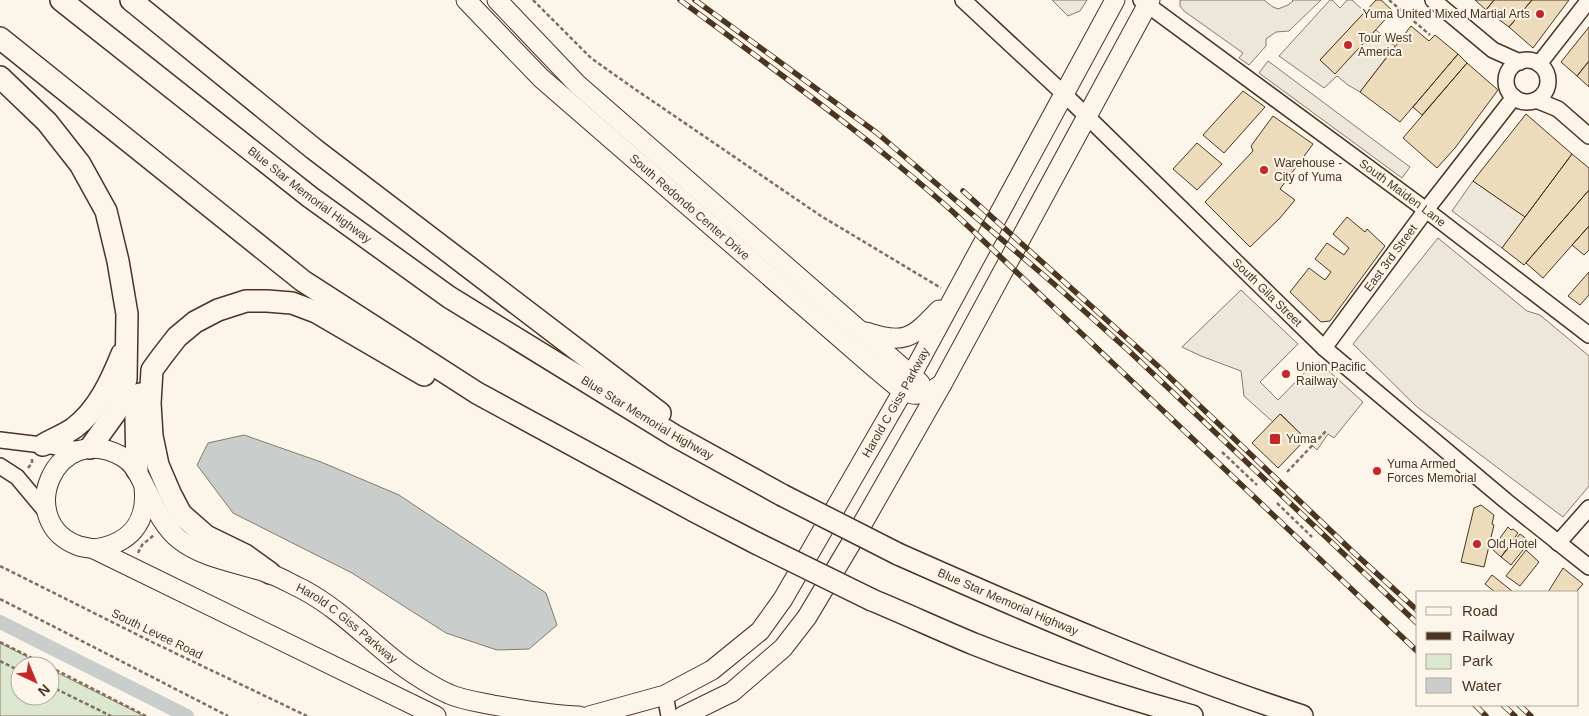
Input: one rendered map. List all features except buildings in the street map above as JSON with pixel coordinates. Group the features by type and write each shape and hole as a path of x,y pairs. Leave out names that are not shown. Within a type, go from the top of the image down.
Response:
{"highway":[{"name":"Blue Star Memorial Highway","path":"61,0 310,197 449,297 675,436 782,496 898,554 1059,625 1190,676 1302,716"},
{"path":"74,0 147,68"},
{"path":"131,0 314,148 736,471"},
{"path":"0,38 303,281 477,393 696,512 872,600 974,644 1038,667 1192,716"},
{"path":"0,77 47,122 80,164 106,211 124,288 127,314 126,379 121,402 87,449"},
{"path":"140,478 136,419 140,394 152,370 176,337 195,322 218,310 246,301 267,300 292,304 316,312 475,406 606,480 696,512"},
{"path":"38,450 73,428 90,412 104,394 126,345"},
{"path":"152,370 150,403 152,436 158,465 181,514 206,536 245,556 270,573"}],"main road":[{"name":"South Redondo Center Drive","path":"466,0 541,78 876,369 907,383 918,381 925,394"},
{"name":"South Redondo Center Drive","path":"497,0 578,85 859,330 907,383"},
{"name":"Harold C Giss Parkway","path":"589,716 664,694 712,670 760,631 783,599 883,426 907,383 950,289 1064,93 1115,0"},
{"path":"683,716 732,692 783,648 807,617 942,384 1087,116 1146,2"},
{"path":"859,330 881,338 899,339 913,334 922,329 950,289"},
{"path":"876,369 884,390 883,426"},
{"path":"921,421 925,394 942,384"},
{"path":"87,449 68,456 56,467 48,482 45,498 48,514 54,528 65,539 79,546 94,548 109,546 123,540 134,529 142,516 145,500 140,478"},
{"name":"Harold C Giss Parkway","path":"87,449 113,452 126,459 140,478 166,526 180,540 201,552 270,573 312,595 357,626 402,666 450,694 473,701 547,715 579,716"},
{"path":"94,548 436,716"}],"street":[{"name":"South Gila Street","path":"963,0 1064,93 1324,348 1506,501 1589,567"},
{"path":"1433,0 1493,50 1520,62"},
{"path":"1539,64 1589,0"},
{"name":"South Maiden Lane","path":"1146,2 1426,210 1589,335"},
{"path":"1493,50 1508,76"},
{"path":"1558,109 1546,72 1539,64 1526,60 1514,65 1508,76 1508,87 1514,97 1524,102 1536,100 1558,109 1589,136"},
{"path":"1536,100 1544,93 1548,83"},
{"name":"East 3rd Street","path":"1324,348 1426,210 1514,97"},
{"name":"Harold C Giss Parkway","path":"0,440 38,450 87,449"},
{"path":"0,466 17,477 48,514"},
{"path":"1558,543 1589,508"},
{"path":"664,694 669,716"}],"path":[{"path":"533,0 592,58 629,85 821,216 950,289"},
{"path":"1389,0 1430,35"},
{"path":"1286,472 1326,431"},
{"path":"26,471 38,450"},
{"path":"1222,452 1257,485"},
{"path":"1277,504 1312,537"},
{"path":"136,559 142,545 157,533"},
{"name":"South Levee Road","path":"0,566 152,642 307,716"},
{"path":"0,599 228,716"},
{"path":"0,642 27,656"},
{"path":"60,673 146,716"},
{"path":"60,691 111,716"}],"green space":[{"path":"0,643 25,656 10,656 10,706 60,706 60,674 144,716 0,716"}],"shaded area":[{"path":"1052,0 1087,0 1080,11 1068,16"},
{"path":"1180,0 1264,0 1278,9 1288,5 1292,0 1321,0 1289,31 1276,32 1266,39 1266,46 1249,65 1239,58 1243,53 1184,11 1180,6"},
{"path":"1330,0 1340,8 1347,0 1352,0 1365,12 1320,60 1335,73 1376,30 1395,46 1360,92 1337,76 1324,88 1279,56"},
{"path":"1268,61 1410,167 1402,178 1259,73"},
{"path":"1473,181 1525,217 1502,248 1452,211"},
{"path":"1438,238 1527,311 1540,315 1589,356 1589,486 1563,517 1417,407 1353,344"},
{"path":"1241,290 1298,344 1260,382 1278,400 1312,365 1319,362 1363,402 1334,438 1328,434 1317,450 1281,414 1273,422 1244,396 1241,371 1182,347"}],"water":[{"path":"244,435 321,462 399,495 546,593 557,625 529,649 497,650 446,633 352,573 233,513 197,465 208,443"}],"waterway":[{"path":"0,622 187,716"}],"railway":[{"path":"680,0 852,129 952,211 1416,650"},
{"path":"695,0 877,133 1054,284 1129,351 1416,622"},
{"path":"963,191 1159,367 1351,550 1416,609"},
{"path":"1476,706 1486,716"},
{"path":"1504,706 1515,716"},
{"path":"1520,706 1531,716"}],"place":[{"name":"Yuma United Mixed Martial Arts","path":"1540,14"},
{"name":"Tour West America","path":"1348,45"},
{"name":"Warehouse - City of Yuma","path":"1264,170"},
{"name":"Union Pacific Railway","path":"1286,374"},
{"name":"Yuma","path":"1275,439"},
{"name":"Yuma Armed Forces Memorial","path":"1377,471"},
{"name":"Old Hotel","path":"1477,544"}]}
